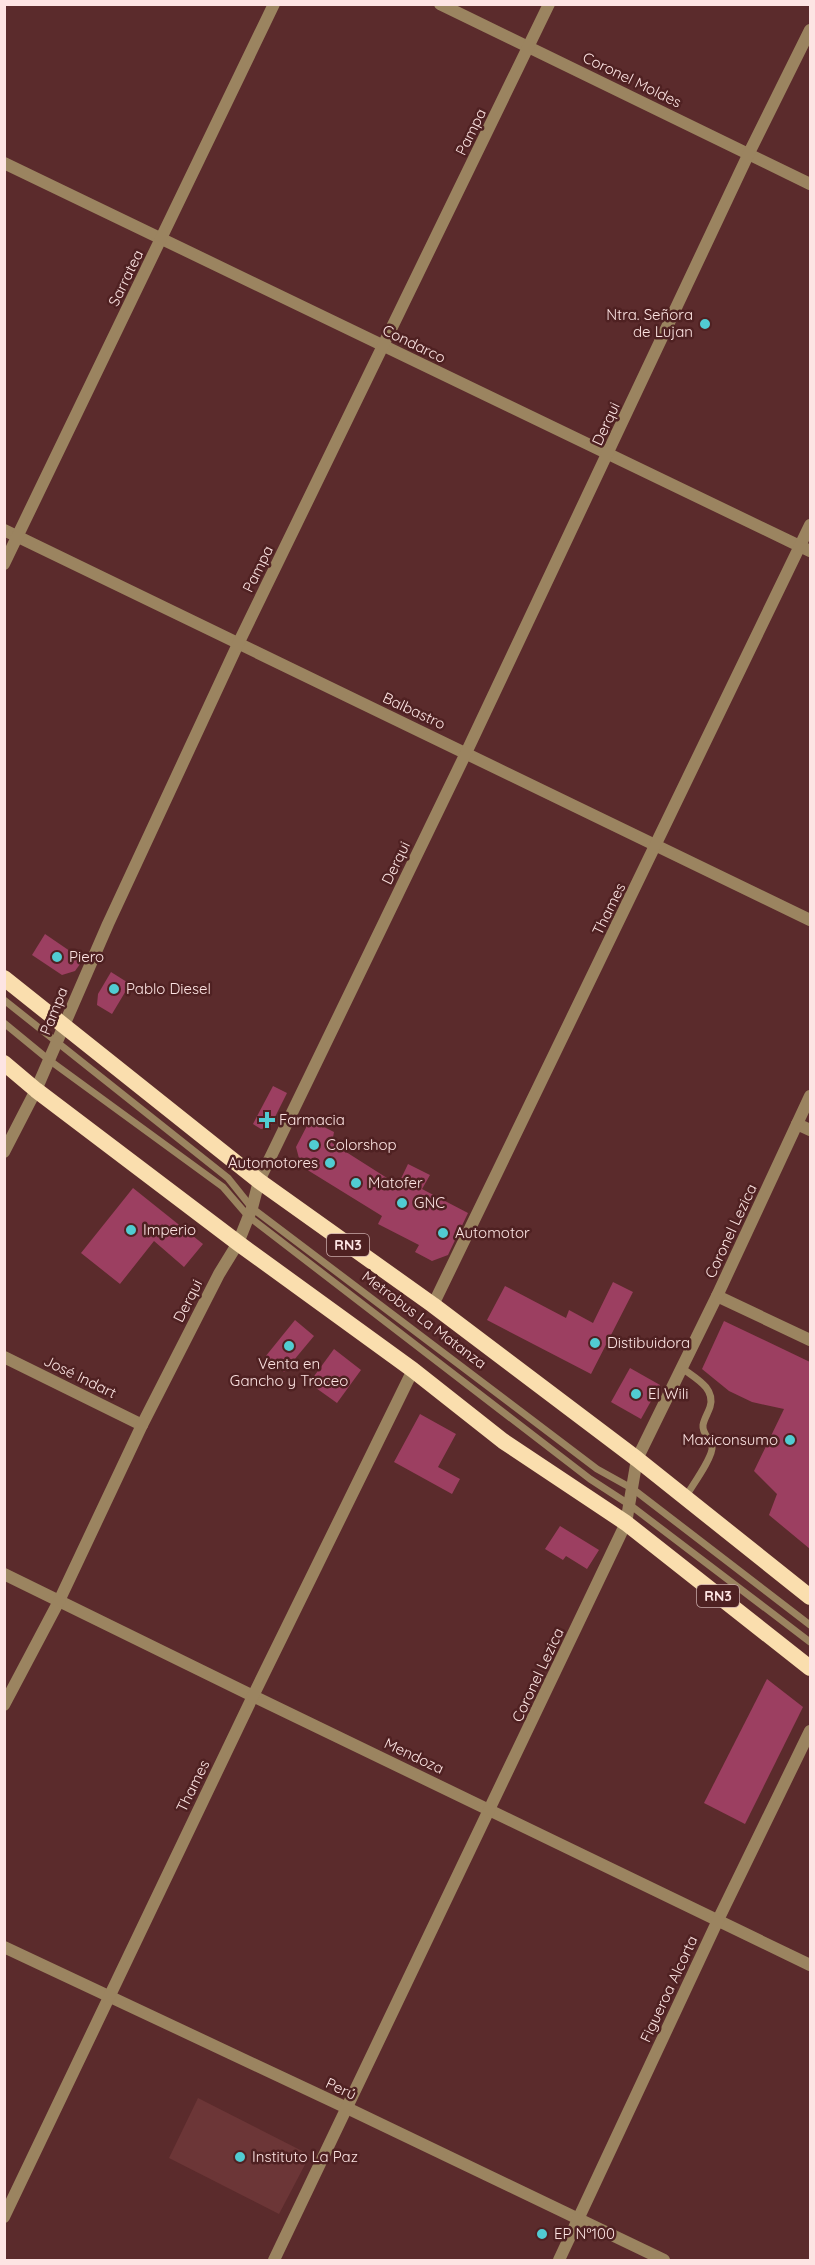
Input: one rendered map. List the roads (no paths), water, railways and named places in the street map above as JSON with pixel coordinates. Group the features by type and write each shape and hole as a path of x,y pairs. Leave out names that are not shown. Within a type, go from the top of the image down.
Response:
{"highway":[{"name":"RN3","path":"4,978 259,1181 433,1305 637,1460 810,1597"},
{"name":"RN3","path":"4,1063 36,1090 238,1243 413,1370 503,1441 626,1523 810,1668"}],"street":[{"name":"Sarratea","path":"4,564 274,4"},
{"name":"Coronel Moldes","path":"440,4 810,184"},
{"name":"Pampa","path":"4,1152 36,1090 63,1026 238,644 549,4"},
{"name":"Derqui","path":"4,1705 59,1600 142,1425 219,1274 238,1243 259,1181 466,753 749,153 810,30"},
{"name":"Condarco","path":"4,163 805,549"},
{"name":"Thames","path":"433,1305 657,844 805,549 810,525"},
{"name":"Balbastro","path":"4,530 810,920"},
{"name":"Coronel Lezica","path":"274,2260 626,1523 637,1460 717,1296 810,1096"},
{"path":"797,1124 810,1130"},
{"path":"717,1296 810,1340"},
{"name":"José Indart","path":"4,1357 142,1425"},
{"name":"Thames","path":"4,2217 108,1996 413,1370"},
{"name":"Mendoza","path":"4,1574 810,1965"},
{"name":"Figueroa Alcorta","path":"559,2260 718,1920 810,1731"},
{"name":"Perú","path":"4,1947 664,2260"}],"lane":[{"name":"Metrobus La Matanza","path":"4,1000 228,1178 250,1212 597,1468 633,1489 810,1625"},
{"name":"Metrobus La Matanza","path":"4,1023 49,1060 224,1187 250,1212 590,1479 630,1505 810,1642"},
{"path":"682,1368 708,1389 711,1396 703,1431 712,1449 685,1498"}],"place":[{"name":"Ntra. Señora de Lujan","path":"705,324"},
{"name":"Piero","path":"57,957"},
{"name":"Pablo Diesel","path":"114,989"},
{"name":"Farmacia","path":"267,1120"},
{"name":"Colorshop","path":"314,1145"},
{"name":"Automotores","path":"330,1163"},
{"name":"Matofer","path":"356,1183"},
{"name":"GNC","path":"402,1203"},
{"name":"Imperio","path":"131,1230"},
{"name":"Automotor","path":"443,1233"},
{"name":"Distibuidora","path":"595,1343"},
{"name":"Venta en Gancho y Troceo","path":"289,1346"},
{"name":"El Wili","path":"636,1394"},
{"name":"Maxiconsumo","path":"790,1440"},
{"name":"Instituto La Paz","path":"240,2157"},
{"name":"EP N°100","path":"542,2234"}]}
